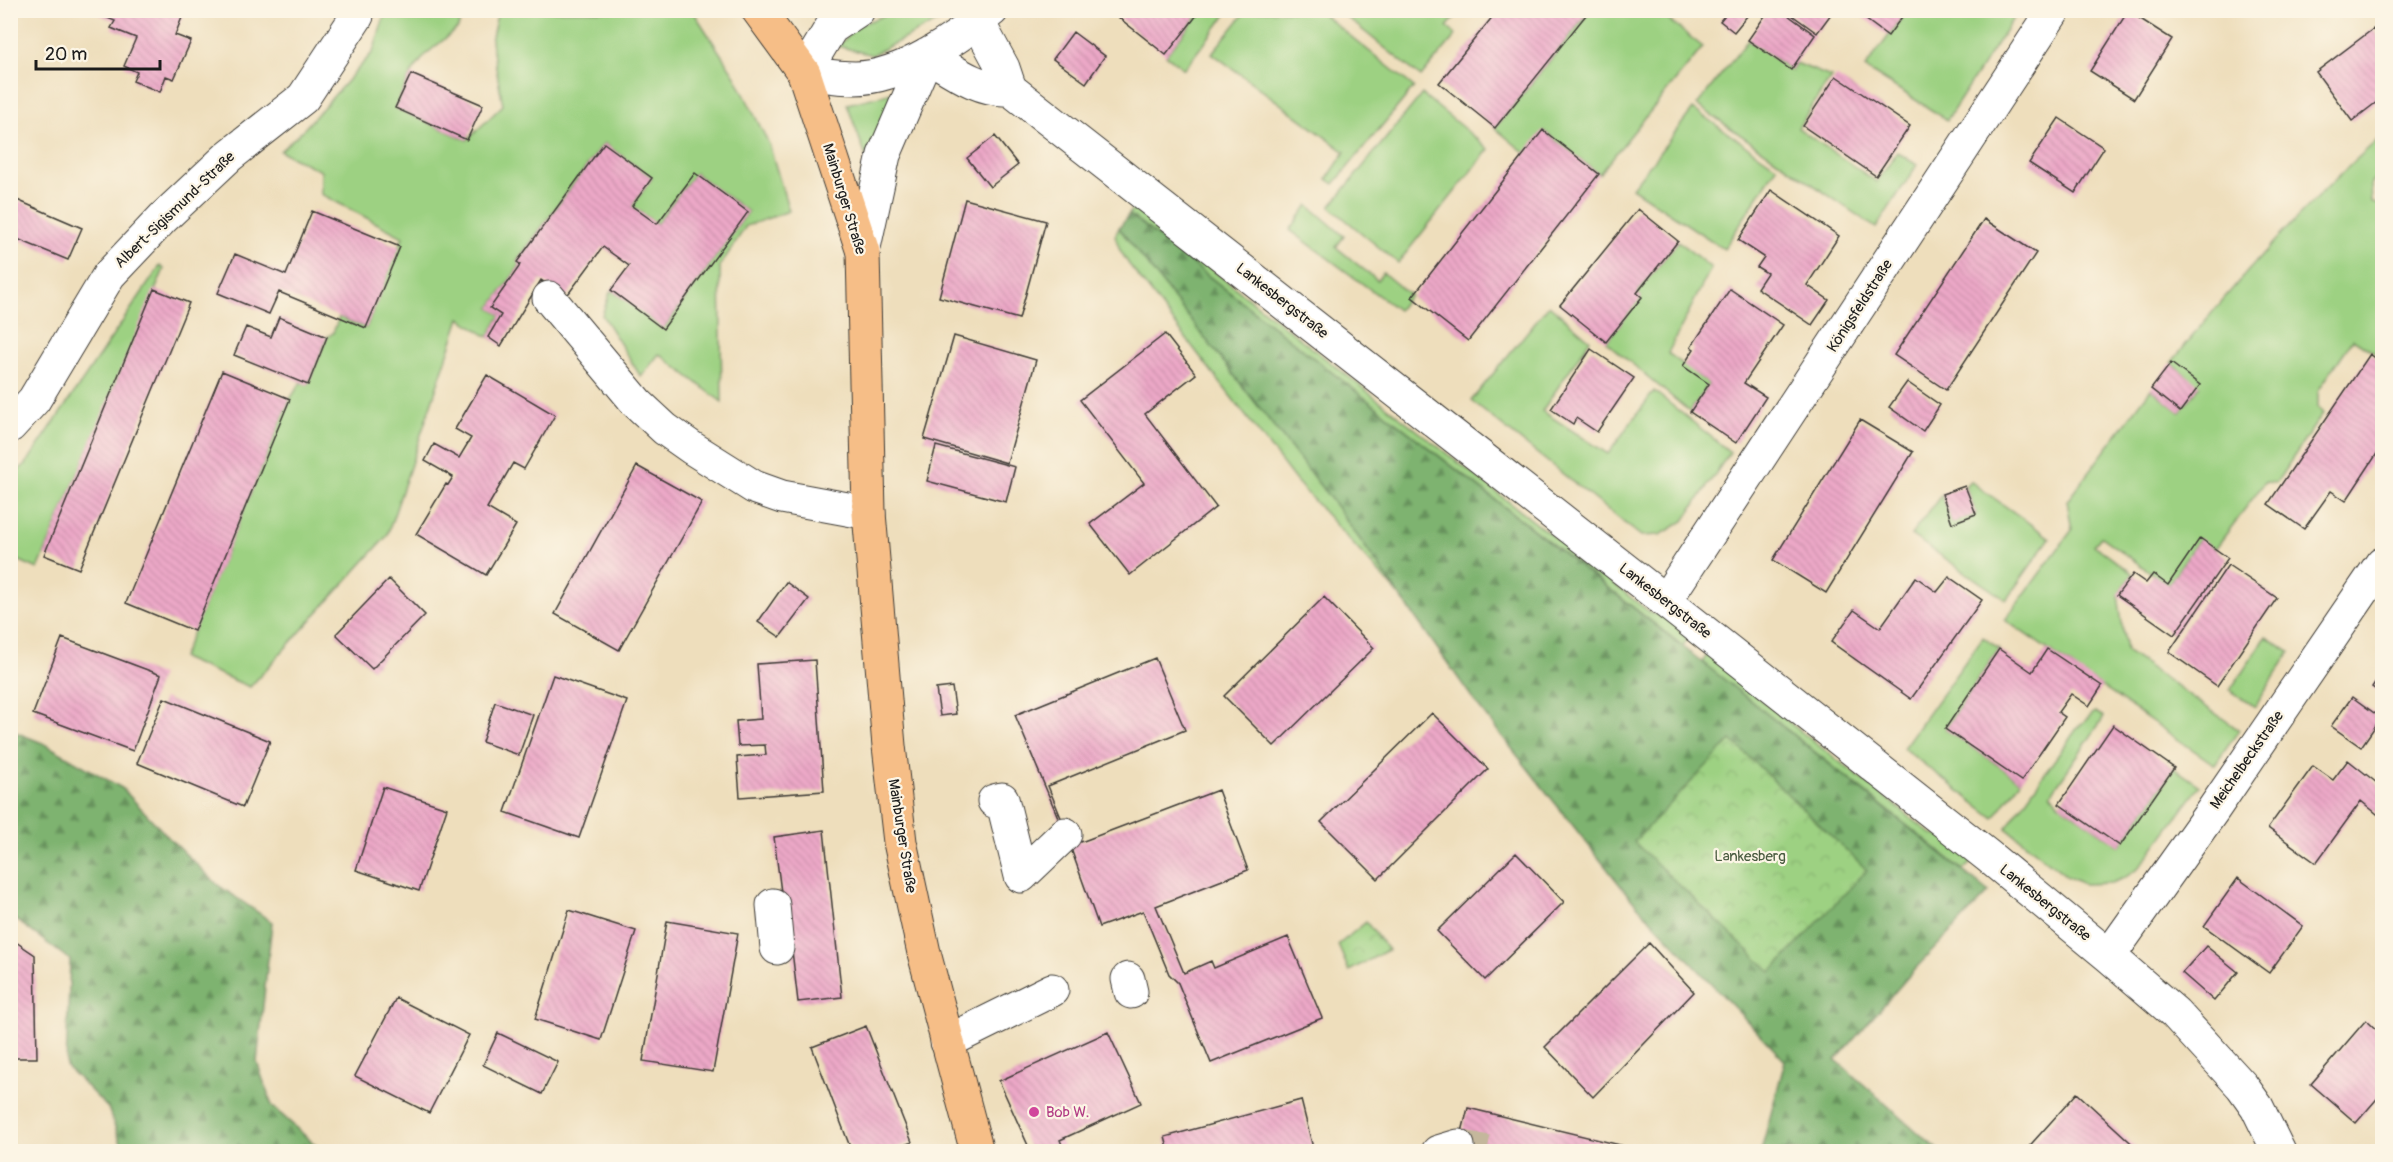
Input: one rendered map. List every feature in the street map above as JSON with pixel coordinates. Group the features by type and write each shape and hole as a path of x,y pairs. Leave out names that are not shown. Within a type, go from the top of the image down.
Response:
{"main road":[{"name":"Mainburger Straße","path":"759,10 804,73 863,252 869,513 889,746 900,842 924,953 977,1152"}],"street":[{"name":"Albert-Sigismund-Straße","path":"10,426 34,400 109,275 163,218 229,156 303,98 357,16 357,10"},
{"path":"858,10 831,28 804,73 856,78 887,74 927,55 985,16 1010,89"},
{"name":"Königsfeldstraße","path":"1665,601 2054,10"},
{"path":"863,252 884,155 927,55"},
{"name":"Lankesbergstraße","path":"927,55 967,80 996,90 1010,89 1988,856 2175,1013 2242,1086 2257,1107 2279,1152"},
{"path":"549,298 637,403 665,429 692,448 754,487 782,497 869,513"},
{"name":"Meichelbeckstraße","path":"2109,956 2213,810 2382,563"},
{"path":"994,801 1002,799 1021,876 1065,834"},
{"path":"773,905 777,948"},
{"path":"947,1042 1052,990"}],"green space":[{"path":"386,11 463,11 458,28 425,55 411,74 395,108 467,140 503,105 491,41 498,11 693,11 735,76 769,144 789,211 746,226 720,266 722,402 659,354 641,377 602,315 611,290 664,328 748,212 695,173 657,224 632,206 652,178 604,143 517,261 520,264 519,267 490,308 501,315 488,337 460,318 387,536 250,687 182,658 290,399 301,382 308,384 327,337 333,333 339,317 366,328 403,237 321,194 321,171 280,151 303,130 373,52"},
{"path":"896,11 958,11 872,55 838,46 859,25"},
{"path":"1201,11 1229,11 1184,69 1166,55"},
{"path":"1246,11 1319,11 1414,87 1334,184 1327,179 1345,152 1212,53"},
{"path":"1339,11 1460,11 1447,27 1456,35 1421,77"},
{"path":"1590,11 1657,11 1703,47 1599,174 1544,131 1526,154 1495,128"},
{"path":"1907,11 2018,11 1947,120 1865,68"},
{"path":"1748,40 1791,70 1796,63 1831,77 1798,128 1877,182 1897,152 1917,165 1876,228 1697,105"},
{"path":"896,92 866,157 847,104"},
{"path":"1422,94 1489,149 1398,263 1330,207"},
{"path":"1693,109 1777,167 1724,249 1632,188"},
{"path":"2382,136 2382,174 2371,183 2372,203 2382,205 2382,358 2353,339 2318,391 2318,408 2323,413 2276,483 2265,482 2215,549 2199,539 2168,585 2101,537 2094,545 2133,574 2118,595 2126,651 2239,730 2215,765 2005,620 2072,530 2067,501 2151,389 2180,412 2200,386 2171,363 2220,303 2298,216"},
{"path":"1308,205 1344,236 1336,247 1377,280 1383,273 1410,295 1398,310 1290,230"},
{"path":"1133,208 1652,614 1662,613 1690,635 1683,646 1129,214"},
{"path":"1129,214 1682,646 1989,892 1914,970 1836,1060 1939,1151 1761,1151 1785,1061 1632,900 1478,706 1337,507 1119,228"},
{"path":"1119,228 1337,507 1400,596 1296,481 1128,263 1115,236"},
{"path":"1678,241 1711,268 1668,353 1709,384 1690,412 1606,342 1641,297 1637,293"},
{"path":"160,266 164,269 38,569 11,557 11,476 26,464"},
{"path":"1549,305 1590,340 1542,411 1608,454 1654,391 1730,452 1684,521 1660,535 1641,536 1471,401"},
{"path":"1970,481 2050,538 2006,600 1911,535 1942,494 1952,523 1976,514 1965,486"},
{"path":"1983,637 1999,649 1945,729 2021,781 1994,818 1903,748"},
{"path":"2266,637 2290,652 2255,707 2230,690"},
{"path":"1710,651 1744,679 1748,690 1933,835 1944,837 1974,860 1963,870 1702,662"},
{"path":"2095,712 2104,717 2051,794 2059,804 2120,846 2174,768 2200,786 2139,868 2111,883 2084,884 2068,877 2006,828 2078,727"},
{"path":"10,730 45,744 122,788 218,885 272,922 257,1062 272,1106 322,1151 124,1151 108,1108 66,1066 70,960 11,916"},
{"name":"Lankesberg","path":"1731,740 1867,870 1771,972 1634,842"},
{"path":"1366,922 1388,950 1349,971 1338,945"}],"building":[{"path":"100,10 185,10 175,35 191,41 174,79 166,76 160,92 133,81 137,72 124,66 136,38 111,28 115,21 98,14"},
{"path":"1115,10 1201,10 1166,55 1113,13"},
{"path":"1498,10 1590,10 1495,128 1439,83"},
{"path":"1729,10 1752,10 1734,32 1720,21"},
{"path":"1769,10 1781,10 1815,35 1791,70 1748,40"},
{"path":"1785,10 1834,10 1817,33"},
{"path":"1853,10 1907,10 1888,36"},
{"path":"2128,11 2172,39 2134,99 2090,71"},
{"path":"2373,29 2382,42 2382,98 2352,121 2316,72"},
{"path":"1073,32 1105,56 1086,83 1053,59"},
{"path":"411,74 483,105 467,140 395,108"},
{"path":"1836,76 1910,126 1876,176 1803,126"},
{"path":"2059,118 2104,148 2075,193 2029,163"},
{"path":"1543,130 1599,174 1468,341 1412,297"},
{"path":"995,136 1018,165 990,187 967,158"},
{"path":"604,143 652,178 632,206 657,224 695,173 748,212 663,329 611,290 629,266 603,247 566,297 541,280 501,346 488,337 501,315 490,308 519,267 520,264 517,262"},
{"path":"1771,190 1839,236 1807,285 1829,300 1812,325 1757,288 1767,273 1757,267 1764,257 1738,240"},
{"path":"10,197 82,228 68,260 10,236"},
{"path":"965,199 1046,221 1019,319 939,297"},
{"path":"1638,209 1678,241 1637,293 1642,297 1606,342 1560,305"},
{"path":"312,211 400,247 366,328 279,292 269,314 218,293 235,254 286,275"},
{"path":"1984,219 2036,253 1946,390 1894,355"},
{"path":"154,289 189,303 79,569 44,555"},
{"path":"1730,289 1783,325 1744,383 1766,397 1736,443 1690,412 1709,384 1683,366 1694,349 1691,347"},
{"path":"279,317 327,337 308,385 234,355 246,327 271,337"},
{"path":"1165,334 1196,374 1145,414 1216,507 1130,575 1090,524 1144,483 1080,400"},
{"path":"954,336 1036,360 1007,463 924,439"},
{"path":"1591,349 1634,378 1597,432 1576,418 1573,424 1551,409"},
{"path":"2370,354 2382,363 2382,446 2346,501 2331,491 2304,529 2268,504"},
{"path":"2171,363 2200,385 2180,412 2151,389"},
{"path":"222,371 290,399 194,631 126,603"},
{"path":"487,375 555,415 524,469 513,463 487,508 516,525 486,575 416,534 446,484 448,485 453,477 425,461 434,444 459,458 471,438 455,429"},
{"path":"1907,382 1940,405 1923,431 1889,407"},
{"path":"1860,420 1913,452 1826,593 1773,560"},
{"path":"936,446 1015,467 1006,502 927,481"},
{"path":"637,466 702,502 619,650 555,614"},
{"path":"1965,486 1976,514 1952,523 1942,494"},
{"path":"2200,538 2228,558 2174,635 2117,595 2133,574 2146,583 2153,574 2168,585"},
{"path":"2228,565 2277,598 2217,686 2169,652"},
{"path":"1916,577 1937,592 1949,577 1982,600 1911,699 1831,642 1854,610 1880,628"},
{"path":"389,579 425,615 372,669 336,634"},
{"path":"786,582 809,599 780,637 758,622"},
{"path":"1324,597 1374,648 1274,746 1224,696"},
{"path":"62,638 161,675 133,751 33,714"},
{"path":"1999,649 2032,672 2047,649 2102,686 2089,706 2071,694 2058,712 2065,717 2021,781 1945,729"},
{"path":"1155,658 1185,730 1048,786 1071,842 1080,839 1081,842 1218,790 1248,870 1156,906 1184,973 1211,961 1214,968 1288,937 1322,1018 1211,1063 1178,983 1169,974 1143,911 1099,927 1070,846 1015,715"},
{"path":"815,660 824,791 740,797 737,757 766,755 765,745 738,746 736,721 761,719 757,664"},
{"path":"2382,672 2382,694 2372,687"},
{"path":"553,675 627,701 579,838 505,812"},
{"path":"952,687 956,714 940,716 936,689"},
{"path":"2352,697 2381,718 2361,747 2331,726"},
{"path":"164,698 270,741 243,807 137,763"},
{"path":"495,702 533,715 519,755 482,742"},
{"path":"1432,713 1488,769 1378,879 1321,822"},
{"path":"2113,725 2174,768 2120,846 2059,804"},
{"path":"2348,760 2382,787 2382,818 2361,801 2316,863 2268,828 2313,766 2333,780"},
{"path":"383,787 447,808 419,891 356,870"},
{"path":"824,830 842,997 798,1002 786,899 782,900 774,837"},
{"path":"1516,853 1564,902 1485,980 1437,931"},
{"path":"2238,878 2303,926 2269,973 2204,926"},
{"path":"569,910 636,931 601,1040 535,1019"},
{"path":"667,921 738,933 713,1072 643,1061"},
{"path":"10,938 35,955 37,1058 10,1058"},
{"path":"1649,943 1694,992 1593,1097 1545,1047"},
{"path":"2206,946 2238,972 2214,1001 2182,973"},
{"path":"396,998 469,1035 429,1113 355,1076"},
{"path":"2366,1020 2382,1035 2382,1093 2356,1123 2311,1084"},
{"path":"866,1026 912,1142 887,1152 852,1152 812,1047"},
{"path":"1108,1032 1141,1103 1060,1140 1065,1152 1031,1152 999,1081"},
{"path":"498,1033 558,1062 542,1094 483,1065"},
{"path":"2077,1093 2141,1152 2024,1152"},
{"path":"1301,1100 1314,1152 1169,1152 1165,1137"},
{"path":"1468,1108 1645,1151 1645,1152 1457,1152"}],"tunnel":[{"path":"1458,1146 1487,1152"}],"place":[{"name":"Bob W.","path":"1034,1112"}]}
